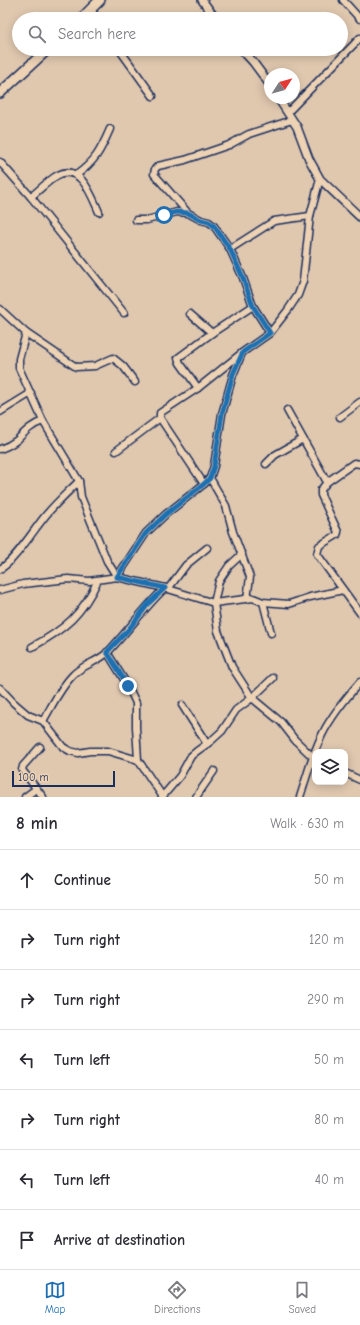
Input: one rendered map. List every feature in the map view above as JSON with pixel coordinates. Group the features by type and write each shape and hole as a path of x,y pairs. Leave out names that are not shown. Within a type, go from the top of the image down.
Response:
{"main road":[{"path":"91,10 100,0"},
{"path":"0,93 40,56"}],"street":[{"path":"202,0 211,12"},
{"path":"343,0 360,19"},
{"path":"348,50 360,38"},
{"path":"124,56 153,96"},
{"path":"247,56 264,78"},
{"path":"288,112 342,56"},
{"path":"282,104 297,127 309,159 320,179 360,217"},
{"path":"270,333 253,306 243,278 230,249 214,226 209,222 201,220 188,213 154,174 155,169 158,166 186,160 229,145 249,134 292,120"},
{"path":"76,175 90,165 101,151 110,130"},
{"path":"0,162 31,196 124,313"},
{"path":"31,196 58,175 66,173 76,175 80,178 90,193 99,212"},
{"path":"204,484 160,418 160,413 198,388 243,352 270,333 288,310 298,295 303,280 310,216 320,179"},
{"path":"136,220 147,220 177,212 188,213"},
{"path":"230,249 274,221 310,216"},
{"path":"198,388 178,358 253,306"},
{"path":"0,309 26,333 76,367 95,366 113,358 123,366 135,382"},
{"path":"190,314 212,333"},
{"path":"26,333 19,359 19,368 42,421 79,481 81,497 86,511 107,561 117,577"},
{"path":"117,577 146,533 166,514 210,478 214,466 222,414 233,374 243,352"},
{"path":"0,412 30,393"},
{"path":"340,417 360,402"},
{"path":"287,410 327,482"},
{"path":"116,451 160,418"},
{"path":"0,449 17,440 24,432 42,421"},
{"path":"266,464 274,455 303,439"},
{"path":"360,464 354,463 327,482 321,490 324,503 337,527 338,532 319,546 317,554 360,613"},
{"path":"210,478 226,506 250,578 247,598"},
{"path":"0,569 4,567 14,556 47,514 79,481"},
{"path":"43,722 65,685 73,675 107,652 129,629 149,603 166,588 186,565 207,548"},
{"path":"242,554 229,566 219,581 214,603 218,631 232,667 252,698 281,722 295,740 312,756"},
{"path":"0,590 23,584 68,579 90,581 117,577 166,588 214,603 252,598 263,602 289,604 310,597 343,590"},
{"path":"32,647 62,629 73,618 87,602 98,580"},
{"path":"263,602 272,633"},
{"path":"107,652 128,686 136,703 138,760 155,783 162,797 180,776 191,756 222,731 236,710 252,698 273,678"},
{"path":"317,749 322,734 343,703 360,682"},
{"path":"0,688 28,715 43,722 63,747 70,751 78,753 108,751 138,760"},
{"path":"182,705 207,744"},
{"path":"40,748 23,766 22,770 43,797"},
{"path":"300,797 312,764"},
{"path":"196,797 214,771"},
{"path":"348,774 360,780"},
{"path":"25,797 36,789"}],"route":[{"path":"128,686 107,652 129,629 149,603 165,588 117,577 146,533 166,514 210,478 214,466 222,414 233,374 243,352 270,333 253,306 243,278 230,249 214,226 209,222 201,220 188,213 177,212 164,215"}]}
